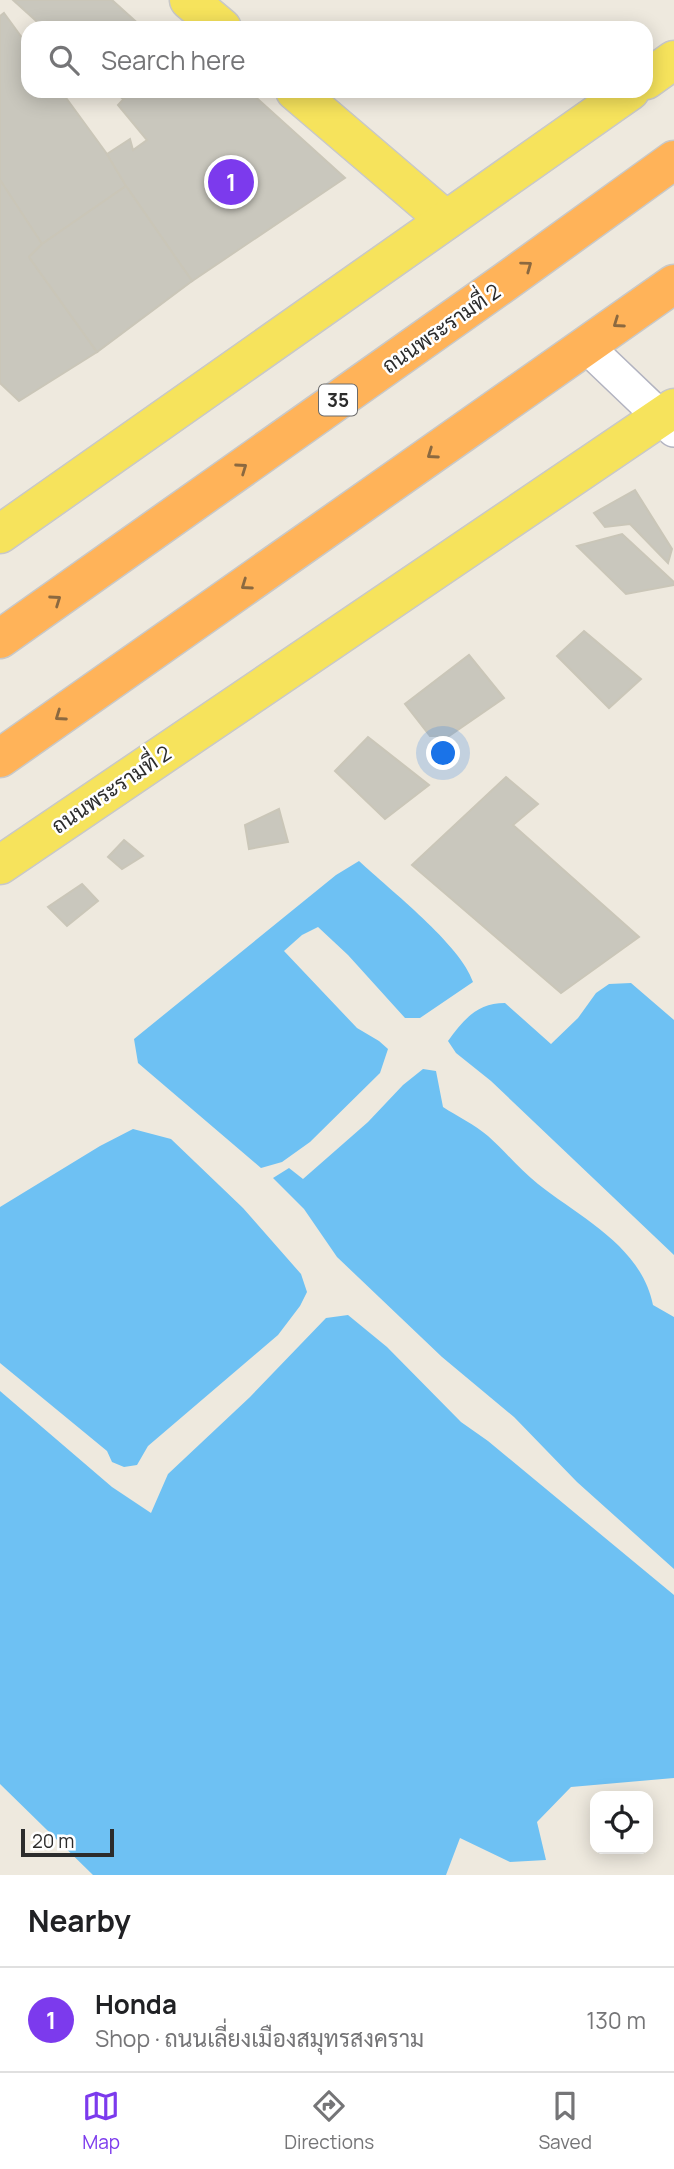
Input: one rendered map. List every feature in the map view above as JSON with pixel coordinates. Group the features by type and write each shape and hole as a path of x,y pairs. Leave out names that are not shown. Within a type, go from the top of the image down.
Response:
{"highway":[{"name":"ถนนพระรามที่ 2","path":"0,639 674,160"},
{"path":"0,758 674,284"}],"main road":[{"path":"189,0 214,21"},
{"path":"653,74 674,60"},
{"path":"303,98 446,220"},
{"path":"0,534 620,98"},
{"name":"ถนนพระรามที่ 2","path":"0,865 670,418"}],"lane":[{"path":"586,346 670,418"}],"water":[{"path":"359,861 440,935 466,967 473,982 420,1018 405,1018 348,955 318,927 302,935 284,951 357,1028 388,1049 380,1073 310,1142 282,1162 261,1168 138,1063 134,1039 336,875"},
{"path":"631,983 674,1020 674,1255 491,1081 456,1053 448,1041 459,1026 479,1009 505,1003 551,1044 578,1018 596,993 609,984"},
{"path":"423,1069 436,1071 443,1107 483,1132 531,1179 607,1235 636,1266 653,1305 674,1317 674,1569 577,1482 514,1417 442,1357 337,1257 304,1209 273,1178 289,1168 303,1179"},
{"path":"133,1129 171,1139 243,1208 301,1274 307,1292 278,1335 148,1446 137,1465 124,1467 112,1462 107,1451 0,1363 0,1207"},
{"path":"348,1315 387,1347 461,1422 488,1441 674,1595 674,1778 571,1787 537,1822 546,1860 510,1862 460,1838 446,1875 93,1875 0,1784 0,1391 112,1487 151,1513 168,1474 250,1397 326,1318"}],"building":[{"path":"13,0 112,0 135,21 36,21"},
{"path":"4,13 21,36 21,98 66,98 107,154 126,186 42,244 0,180 0,16"},
{"path":"124,98 257,98 345,178 192,281 107,154 130,139 133,150 147,140 118,105"},
{"path":"0,180 42,244 29,257 97,352 19,401 0,383"},
{"path":"126,186 192,281 97,352 29,257 42,244"},
{"path":"635,490 672,549 668,563 630,524 605,527 594,513"},
{"path":"622,534 674,582 674,585 626,594 577,546"},
{"path":"584,631 641,679 609,708 557,656"},
{"path":"469,655 504,698 449,736 430,736 405,704"},
{"path":"368,737 429,785 385,819 335,771"},
{"path":"506,777 538,804 513,825 639,937 561,993 412,865"},
{"path":"279,809 288,842 249,849 245,825"},
{"path":"124,840 143,856 122,869 108,857"},
{"path":"82,884 98,901 67,926 48,907"}],"place":[{"name":"Honda","path":"231,182"}]}
